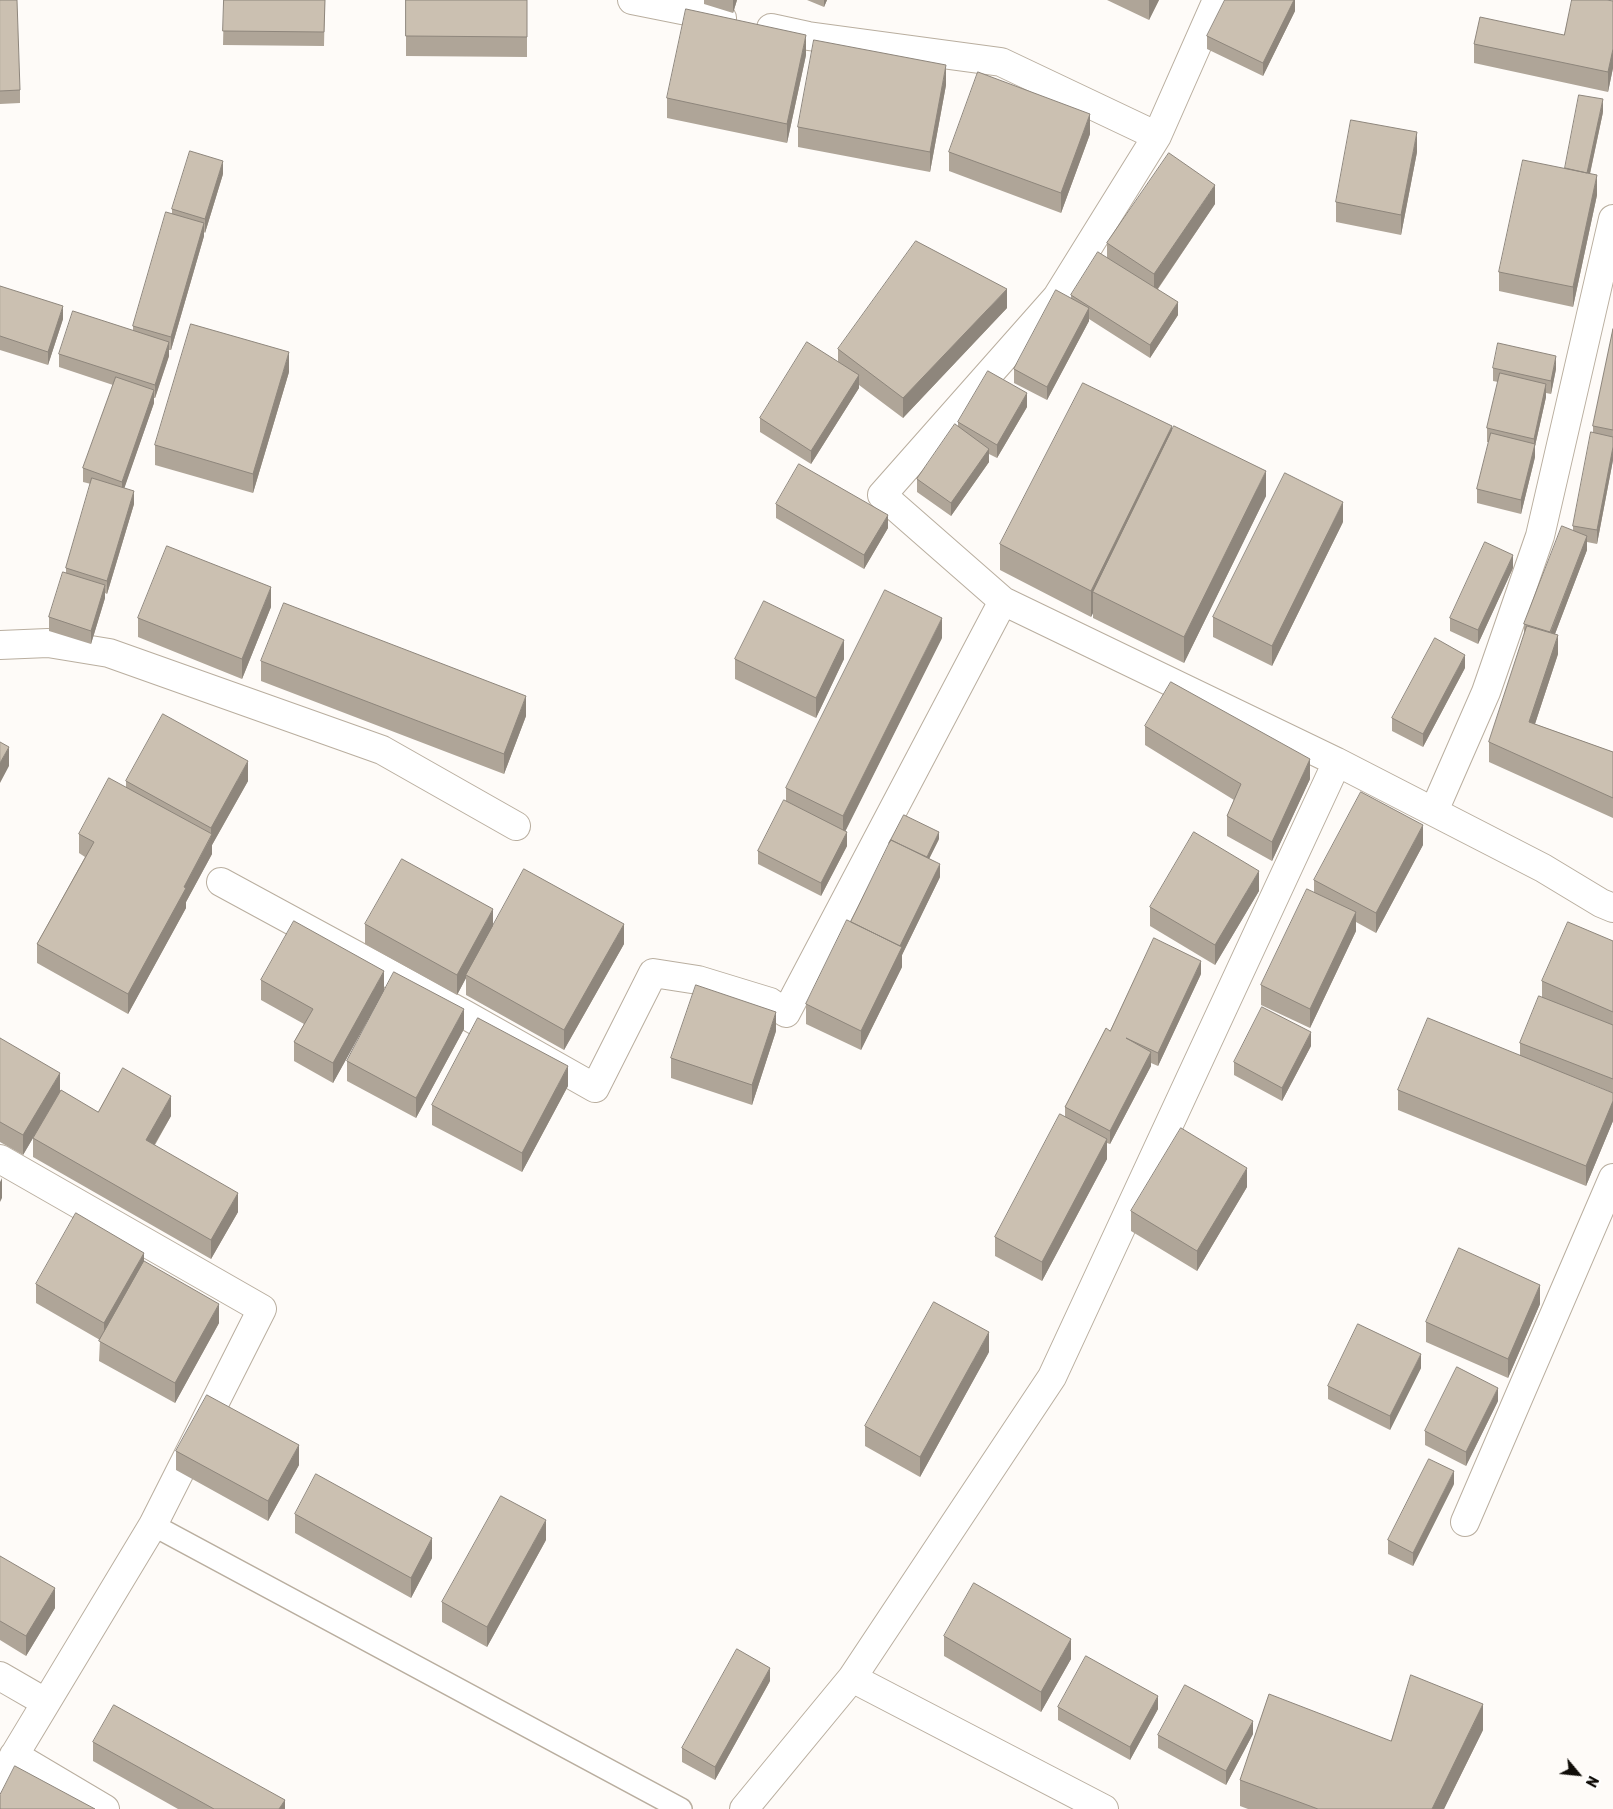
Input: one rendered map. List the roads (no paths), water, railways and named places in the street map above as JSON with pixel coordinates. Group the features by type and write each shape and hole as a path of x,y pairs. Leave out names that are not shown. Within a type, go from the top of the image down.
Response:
{"street":[{"path":"632,0 808,36 1001,62 1157,136"},
{"path":"1217,0 1157,136 1057,297 882,495 1003,601 1338,762 1543,868 1601,903 1613,908"},
{"path":"1434,811 1486,692 1540,536 1613,219"},
{"path":"221,882 464,1014 595,1088 653,973 698,980 770,1002 786,1013 1003,601"},
{"path":"0,645 48,643 109,653 382,750 516,826"},
{"path":"744,1809 852,1678 1052,1377 1338,762"},
{"path":"0,1159 262,1308 152,1525 0,1778"},
{"path":"1465,1522 1613,1178"},
{"path":"0,1676 45,1702"},
{"path":"852,1678 1104,1809"},
{"path":"14,1755 105,1809"}],"lane":[{"path":"152,1525 681,1809"}]}
